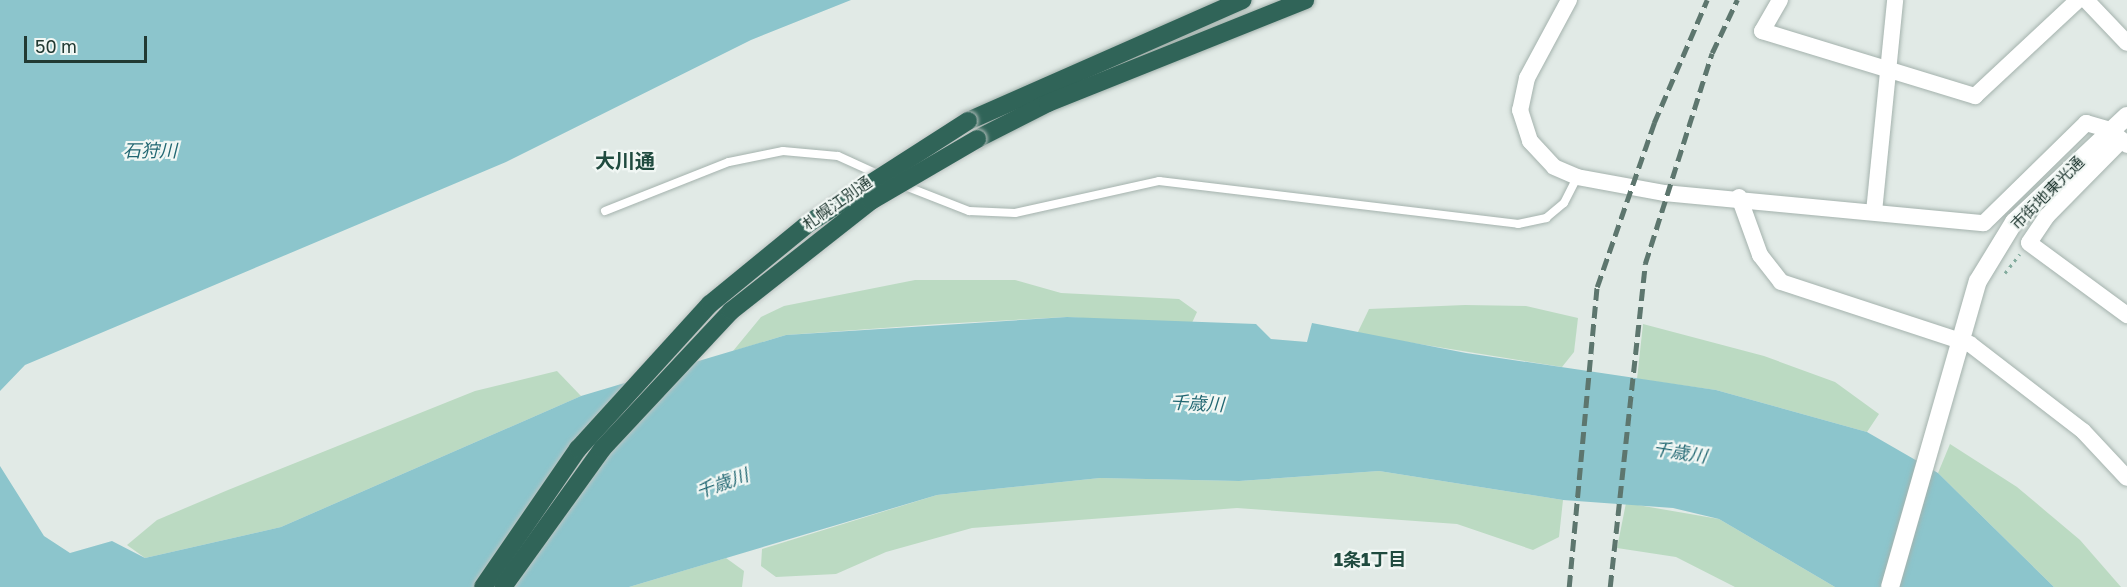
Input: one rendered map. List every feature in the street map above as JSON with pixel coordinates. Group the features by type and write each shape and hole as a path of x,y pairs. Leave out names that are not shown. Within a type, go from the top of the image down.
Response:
{"highway":[{"name":"札幌江別通","path":"483,587 578,449 710,303 809,223 968,121 1242,0"},
{"name":"札幌江別通","path":"503,587 602,449 723,319 871,201 977,139 1048,103 1305,0"}],"street":[{"path":"1569,0 1527,78 1520,110 1530,141 1554,167 1577,177 1664,193 1739,197 1984,223 2010,192 2086,123 2120,138 2047,216 2029,243 2127,315"},
{"path":"1780,0 1762,31 1975,96 2078,0"},
{"path":"1874,212 1884,69 1894,0"},
{"path":"2086,0 2127,43"},
{"name":"市街地東光通","path":"1890,587 1945,382 1978,281 2014,222 2120,138 2127,116"},
{"path":"1739,197 1760,255 1781,282 1958,338 2083,431 2127,478"}],"lane":[{"path":"605,211 729,162 783,151 838,156 927,196 981,212 1015,213 1160,181 1518,224 1546,218 1564,203 1577,177"}],"path":[{"path":"2001,278 2029,243"}],"green space":[{"path":"915,280 1015,280 1061,293 1179,299 1197,312 1191,325 1067,317 939,324 786,335 733,351 761,317 784,306"},
{"path":"1465,305 1526,306 1578,318 1574,352 1562,367 1357,334 1369,309"},
{"path":"1643,324 1764,356 1835,382 1879,414 1867,432 1716,390 1637,379"},
{"path":"557,371 581,396 281,527 145,558 127,545 157,520 228,490 475,391"},
{"path":"1950,444 2017,487 2080,540 2121,587 2054,587 1938,473"},
{"path":"1379,471 1563,500 1559,537 1533,550 1457,524 1237,508 972,528 886,552 836,574 776,577 761,566 762,549 937,495 1100,478 1239,481"},
{"path":"1626,503 1719,519 1835,587 1735,587 1676,557 1617,548"},
{"path":"726,558 744,571 742,587 629,587"}],"water":[{"name":"石狩川","path":"0,0 851,0 751,40 506,162 25,365 0,391"},
{"name":"千歳川","path":"1067,317 1256,324 1271,339 1307,342 1312,323 1466,353 1716,390 1867,432 1938,473 2054,587 1835,587 1719,519 1673,508 1563,500 1379,471 1239,481 1100,478 937,495 629,587 0,587 0,466 44,536 70,553 112,541 145,558 281,527 581,396 786,335"}],"railway":[{"path":"1569,587 1597,287 1654,123 1707,0"},
{"path":"1610,587 1645,264 1712,53 1737,0"}],"district":[{"name":"大川通","path":"625,160"},
{"name":"1条1丁目","path":"1370,559"}]}
